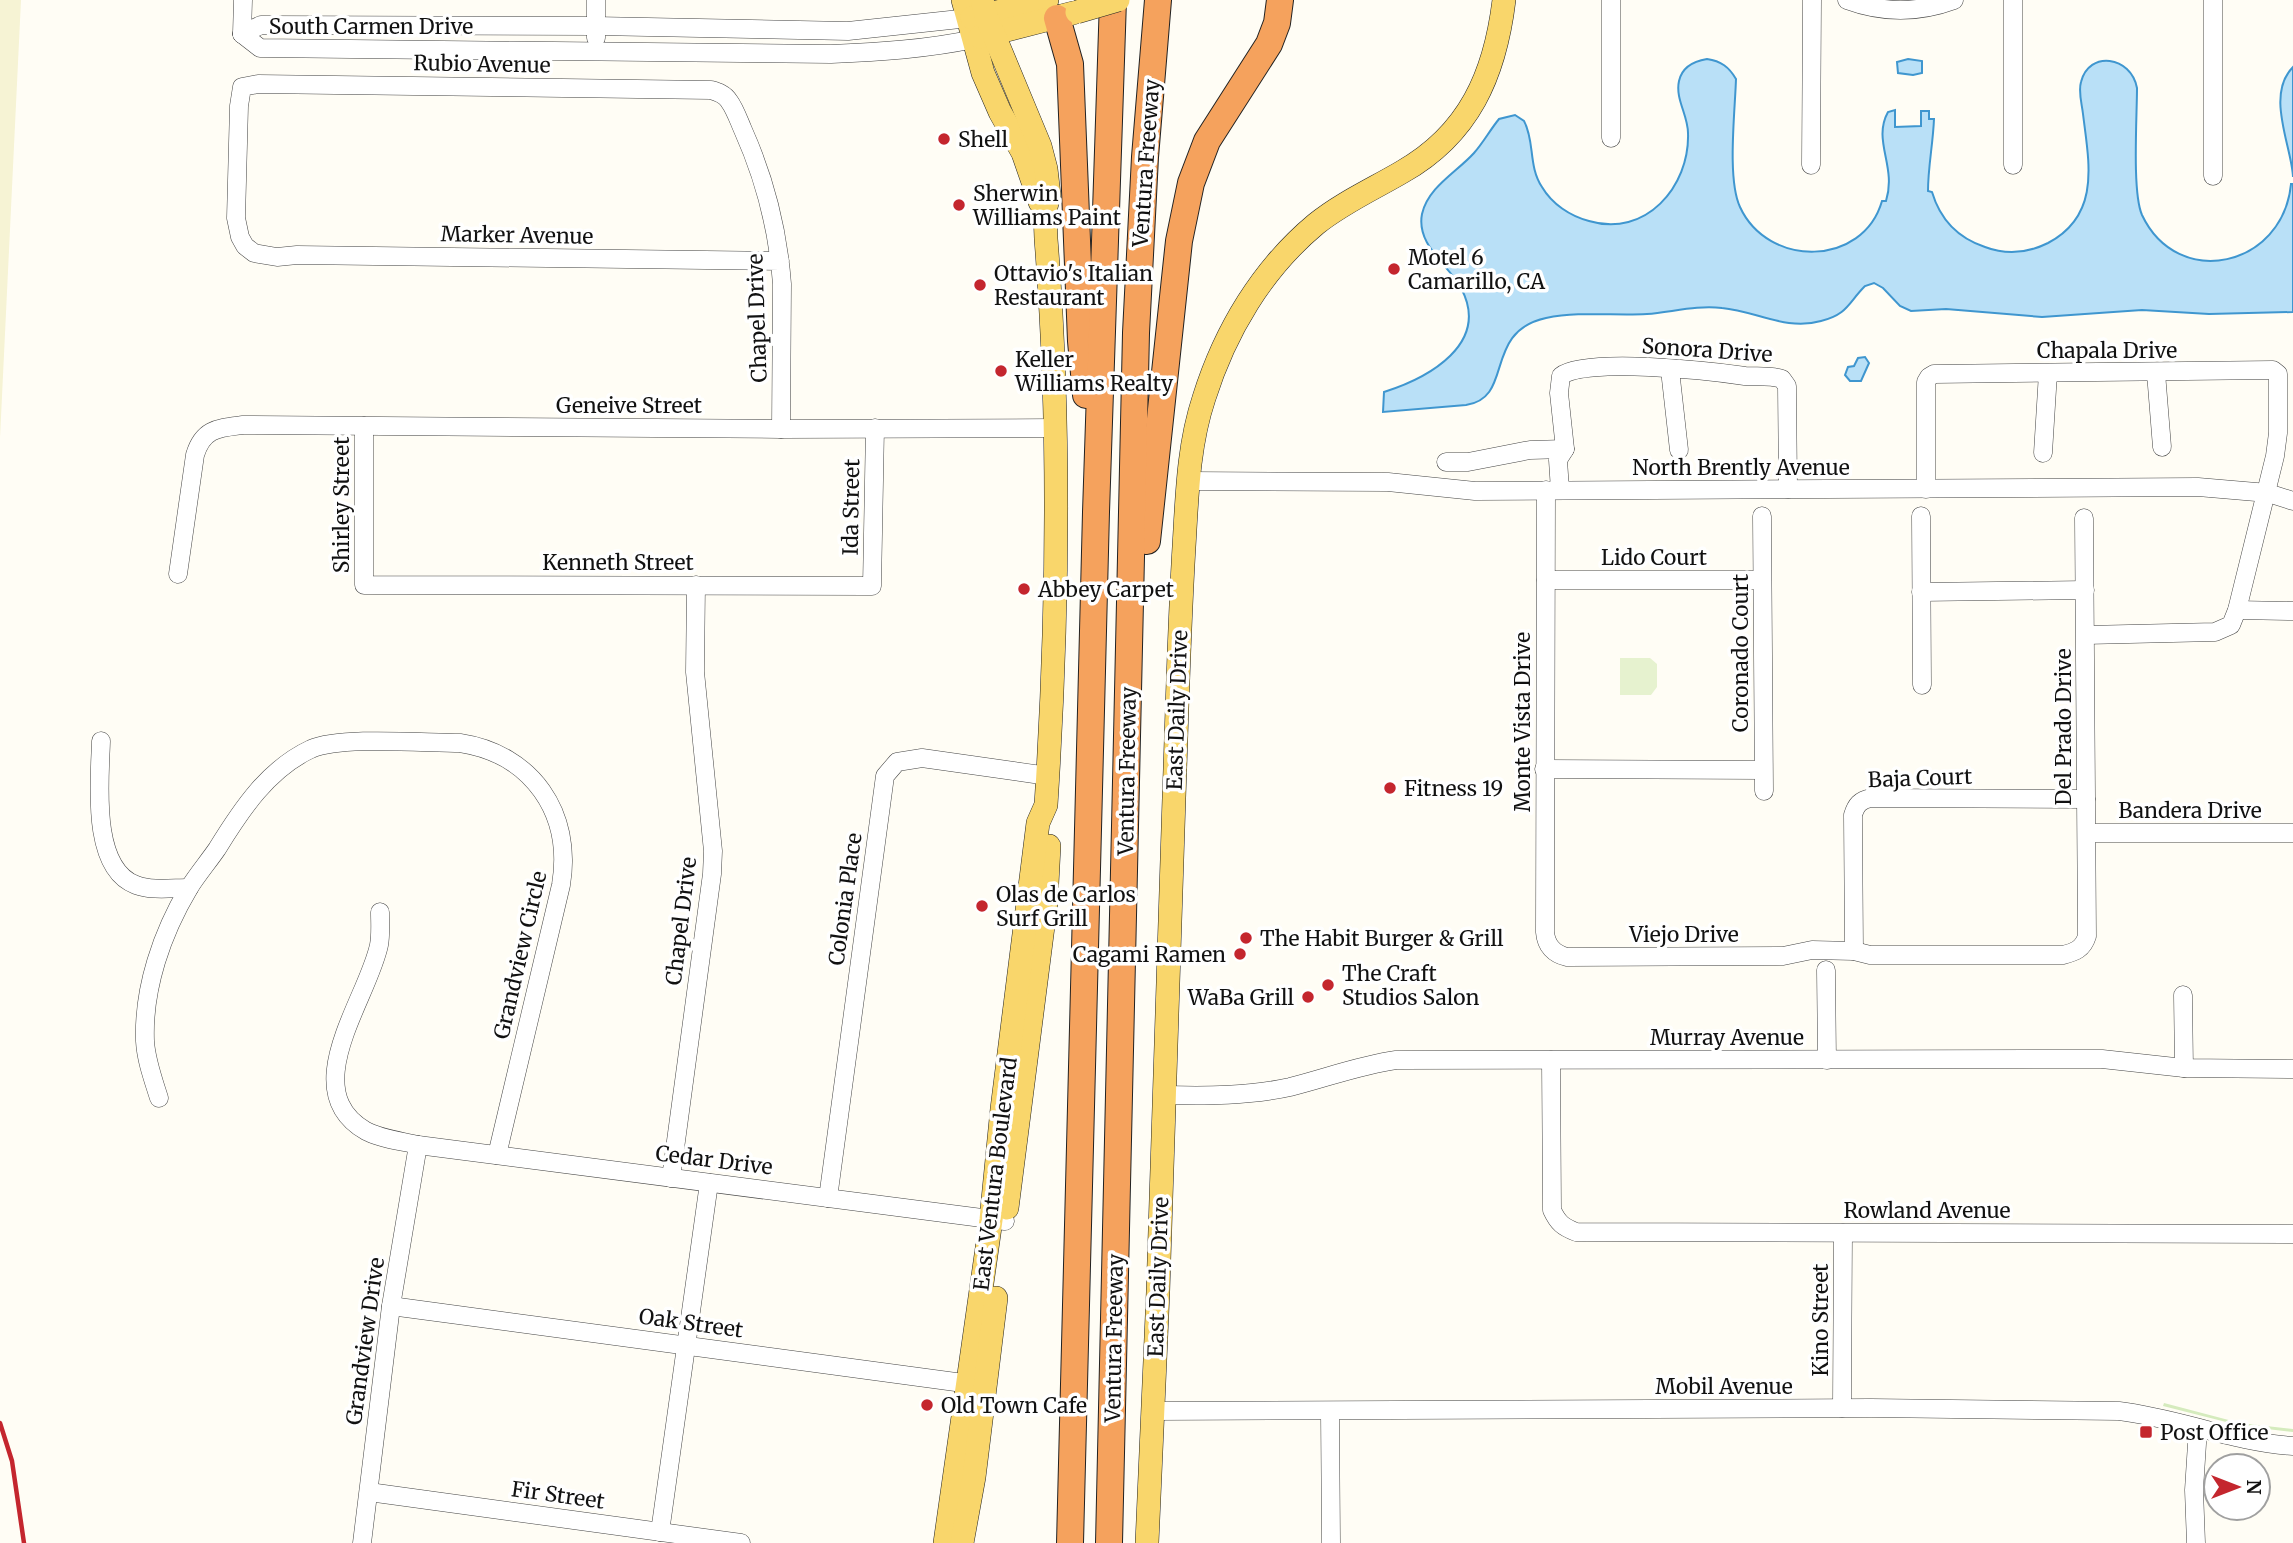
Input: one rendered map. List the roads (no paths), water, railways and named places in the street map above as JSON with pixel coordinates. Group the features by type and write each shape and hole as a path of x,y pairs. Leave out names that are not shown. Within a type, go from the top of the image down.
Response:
{"highway":[{"name":"Ventura Freeway","path":"1070,1543 1096,512 1115,0"},
{"name":"Ventura Freeway","path":"1109,1543 1136,333 1158,0"},
{"path":"1130,639 1149,533 1183,216 1191,183 1207,141 1269,44 1277,23 1280,0"},
{"path":"1060,10 1070,64 1081,341 1096,512"}],"main road":[{"path":"978,18 1060,10 1115,0"},
{"name":"East Daily Drive","path":"1147,1543 1165,1095 1178,640 1188,481 1198,417 1222,348 1245,305 1271,270 1316,224 1424,158 1452,133 1469,110 1483,85 1498,42 1504,0"},
{"name":"East Ventura Boulevard","path":"962,1543 970,1503 977,1385 998,1221 1002,1109 1038,823 1046,805 1054,625 1057,428 1045,211 1037,199 1023,153 988,86 978,18"},
{"name":"East Ventura Boulevard","path":"945,1543 977,1385"}],"street":[{"path":"242,34 243,0"},
{"path":"596,0 596,52"},
{"path":"1611,0 1611,138"},
{"path":"1811,165 1812,0"},
{"path":"1847,0 1869,8 1905,5 1934,8 1954,0"},
{"path":"2013,0 2013,165"},
{"path":"2213,0 2213,176"},
{"name":"South Carmen Drive","path":"978,18 892,51 831,54 260,48 242,34 261,25 596,26 848,31 978,18"},
{"name":"Rubio Avenue","path":"254,253 245,246 240,237 236,218 239,106 242,87 258,84 711,90 720,93"},
{"name":"Chapel Drive","path":"720,93 729,99 753,153 769,203 780,261 781,429"},
{"name":"Marker Avenue","path":"254,253 277,257 297,255 780,261"},
{"name":"Sonora Drive","path":"1561,376 1588,368 1641,367 1782,379 1787,386 1788,489"},
{"path":"1670,370 1679,450"},
{"name":"Chapala Drive","path":"1926,489 1926,383 1928,377 1934,374 2273,370 2278,374 2278,433 2268,492"},
{"path":"2043,453 2048,373"},
{"path":"2156,373 2162,447"},
{"name":"Monte Vista Drive","path":"1553,951 1546,940 1545,932 1546,580 1553,490 1558,460 1565,449 1559,393 1561,376"},
{"name":"Geneive Street","path":"178,574 195,455 203,437 215,428 243,425 1057,428"},
{"name":"Shirley Street","path":"364,426 364,584"},
{"name":"Ida Street","path":"872,586 875,428"},
{"path":"1446,462 1468,462 1530,450 1565,449"},
{"name":"North Brently Avenue","path":"1188,481 1388,482 1475,491 2198,487 2268,492 2293,501"},
{"path":"2086,635 2215,632 2231,625 2268,492"},
{"name":"Coronado Court","path":"1762,516 1764,790"},
{"path":"1921,516 1922,685"},
{"name":"Del Prado Drive","path":"1854,951 1870,955 2063,955 2078,950 2084,944 2087,936 2087,833 2084,518"},
{"name":"Lido Court","path":"1546,580 1762,580"},
{"name":"Kenneth Street","path":"364,584 872,586"},
{"name":"Chapel Drive","path":"671,1178 713,851 695,672 696,585"},
{"path":"1922,592 2085,590"},
{"path":"2237,611 2293,611"},
{"path":"101,741 101,827 107,852 116,867 129,881 137,885 160,889 189,888"},
{"name":"Grandview Circle","path":"159,1098 148,1064 145,1041 148,997 161,947 189,888 254,794 286,765 312,749 338,743 460,743 492,751 524,771 547,800 558,822 563,847 563,872 497,1155"},
{"name":"Colonia Place","path":"828,1198 885,776 897,762 908,758 922,758 1048,776"},
{"path":"1544,769 1763,770"},
{"name":"Baja Court","path":"1854,951 1853,815 1855,808 1862,801 2086,799"},
{"name":"Bandera Drive","path":"2087,833 2293,833"},
{"name":"Cedar Drive","path":"380,912 379,944 336,1059 336,1093 344,1111 368,1132 418,1145 998,1221"},
{"name":"Viejo Drive","path":"1553,951 1567,957 1783,956 1816,950 1854,951"},
{"path":"1826,970 1827,1060"},
{"path":"2183,995 2184,1068"},
{"name":"Murray Avenue","path":"1165,1095 1245,1093 1288,1087 1357,1067 1396,1060 2102,1059 2184,1068 2293,1069"},
{"name":"Rowland Avenue","path":"1552,1060 1551,1200 1556,1220 1562,1227 1582,1233 2293,1234"},
{"name":"Grandview Drive","path":"362,1543 391,1307 418,1145"},
{"path":"660,1532 709,1183"},
{"name":"Kino Street","path":"1842,1408 1843,1233"},
{"name":"Oak Street","path":"391,1307 977,1385"},
{"name":"Mobil Avenue","path":"1152,1411 1842,1408 2119,1411 2146,1414 2258,1443 2293,1446"},
{"path":"1330,1411 1331,1543"},
{"path":"2196,1543 2194,1490 2197,1429"},
{"name":"Fir Street","path":"369,1492 741,1543"}],"water":[{"path":"1707,59 1724,65 1736,79 1733,163 1740,207 1753,227 1771,241 1792,249 1814,252 1836,248 1856,238 1872,223 1882,201 1886,201 1889,176 1882,133 1888,112 1895,110 1895,127 1921,126 1921,111 1929,111 1929,119 1934,119 1928,191 1932,192 1945,219 1958,233 1993,250 2009,252 2025,251 2048,243 2077,218 2088,186 2088,151 2080,94 2081,82 2092,65 2101,61 2119,64 2133,77 2137,88 2136,172 2142,215 2158,239 2179,254 2203,260 2227,259 2250,250 2269,235 2284,212 2293,184 2293,312 2209,314 2142,310 2042,317 1946,309 1911,311 1900,306 1883,288 1874,283 1865,286 1837,315 1808,323 1783,322 1713,307 1647,314 1559,316 1526,325 1513,337 1505,350 1490,390 1481,400 1466,405 1383,412 1384,392 1436,368 1461,342 1468,326 1468,308 1461,288 1428,245 1421,225 1422,214 1430,196 1474,153 1499,119 1515,115 1524,121 1538,179 1556,204 1568,213 1589,221 1609,224 1628,222 1645,215 1660,204 1681,172 1687,153 1688,133 1679,94 1679,81 1690,65"},
{"path":"1908,59 1922,61 1922,73 1898,73 1897,62"},
{"path":"2293,67 2293,177 2280,106 2285,79"},
{"path":"1865,357 1869,363 1861,381 1850,381 1845,375 1848,367 1854,366 1858,358"}],"railway":[{"path":"0,1423 12,1461 24,1543"}],"place":[{"name":"Shell","path":"944,139"},
{"name":"Sherwin Williams Paint","path":"959,205"},
{"name":"Motel 6 Camarillo, CA","path":"1394,269"},
{"name":"Ottavio's Italian Restaurant","path":"980,285"},
{"name":"Keller Williams Realty","path":"1001,371"},
{"name":"Abbey Carpet","path":"1024,589"},
{"name":"Fitness 19","path":"1390,788"},
{"name":"Olas de Carlos Surf Grill","path":"982,906"},
{"name":"The Habit Burger & Grill","path":"1246,938"},
{"name":"Cagami Ramen","path":"1240,954"},
{"name":"The Craft Studios Salon","path":"1328,985"},
{"name":"WaBa Grill","path":"1308,997"},
{"name":"Old Town Cafe","path":"927,1405"},
{"name":"Post Office","path":"2146,1432"}]}
